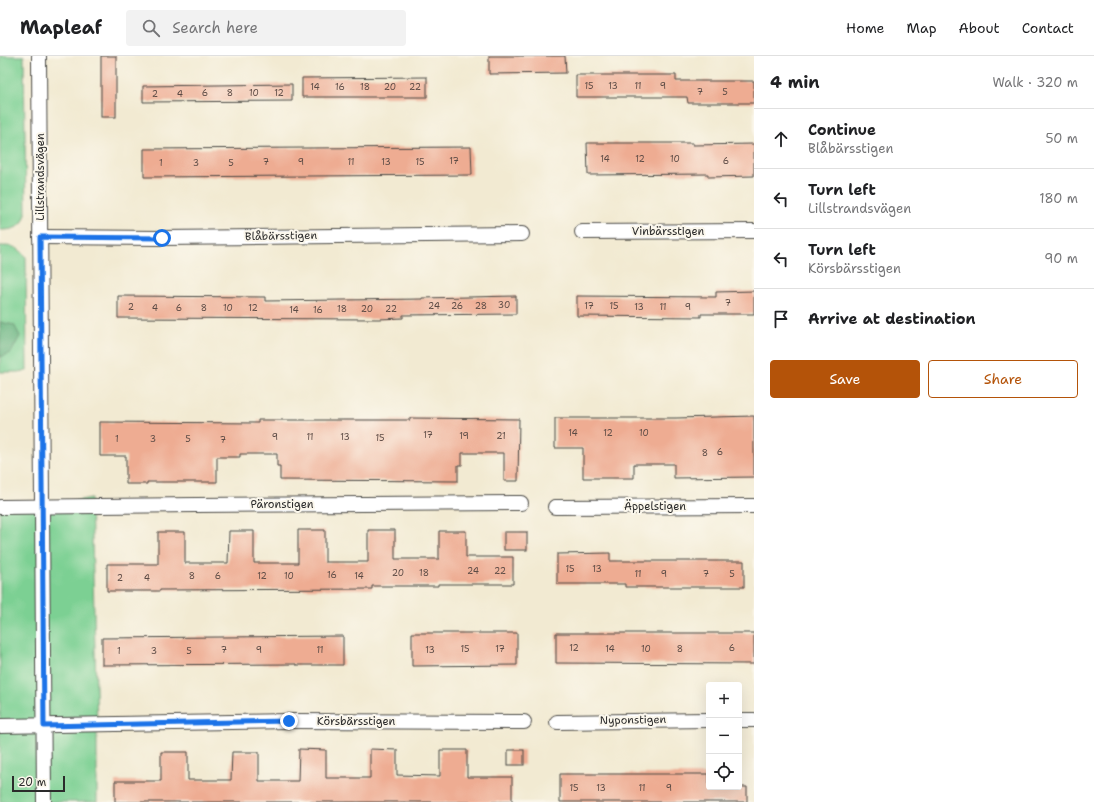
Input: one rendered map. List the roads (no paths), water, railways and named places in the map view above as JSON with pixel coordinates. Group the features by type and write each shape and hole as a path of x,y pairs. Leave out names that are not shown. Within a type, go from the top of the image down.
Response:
{"street":[{"name":"Lillstrandsvägen","path":"39,56 44,802"},
{"name":"Vinbärsstigen","path":"582,232 754,231"},
{"name":"Blåbärsstigen","path":"40,237 169,238 522,234"},
{"name":"Päronstigen","path":"0,507 521,503"},
{"name":"Äppelstigen","path":"555,506 754,506"},
{"name":"Nyponstigen","path":"557,722 706,720"},
{"path":"742,720 754,720"},
{"name":"Körsbärsstigen","path":"0,726 289,721 524,722"}]}
